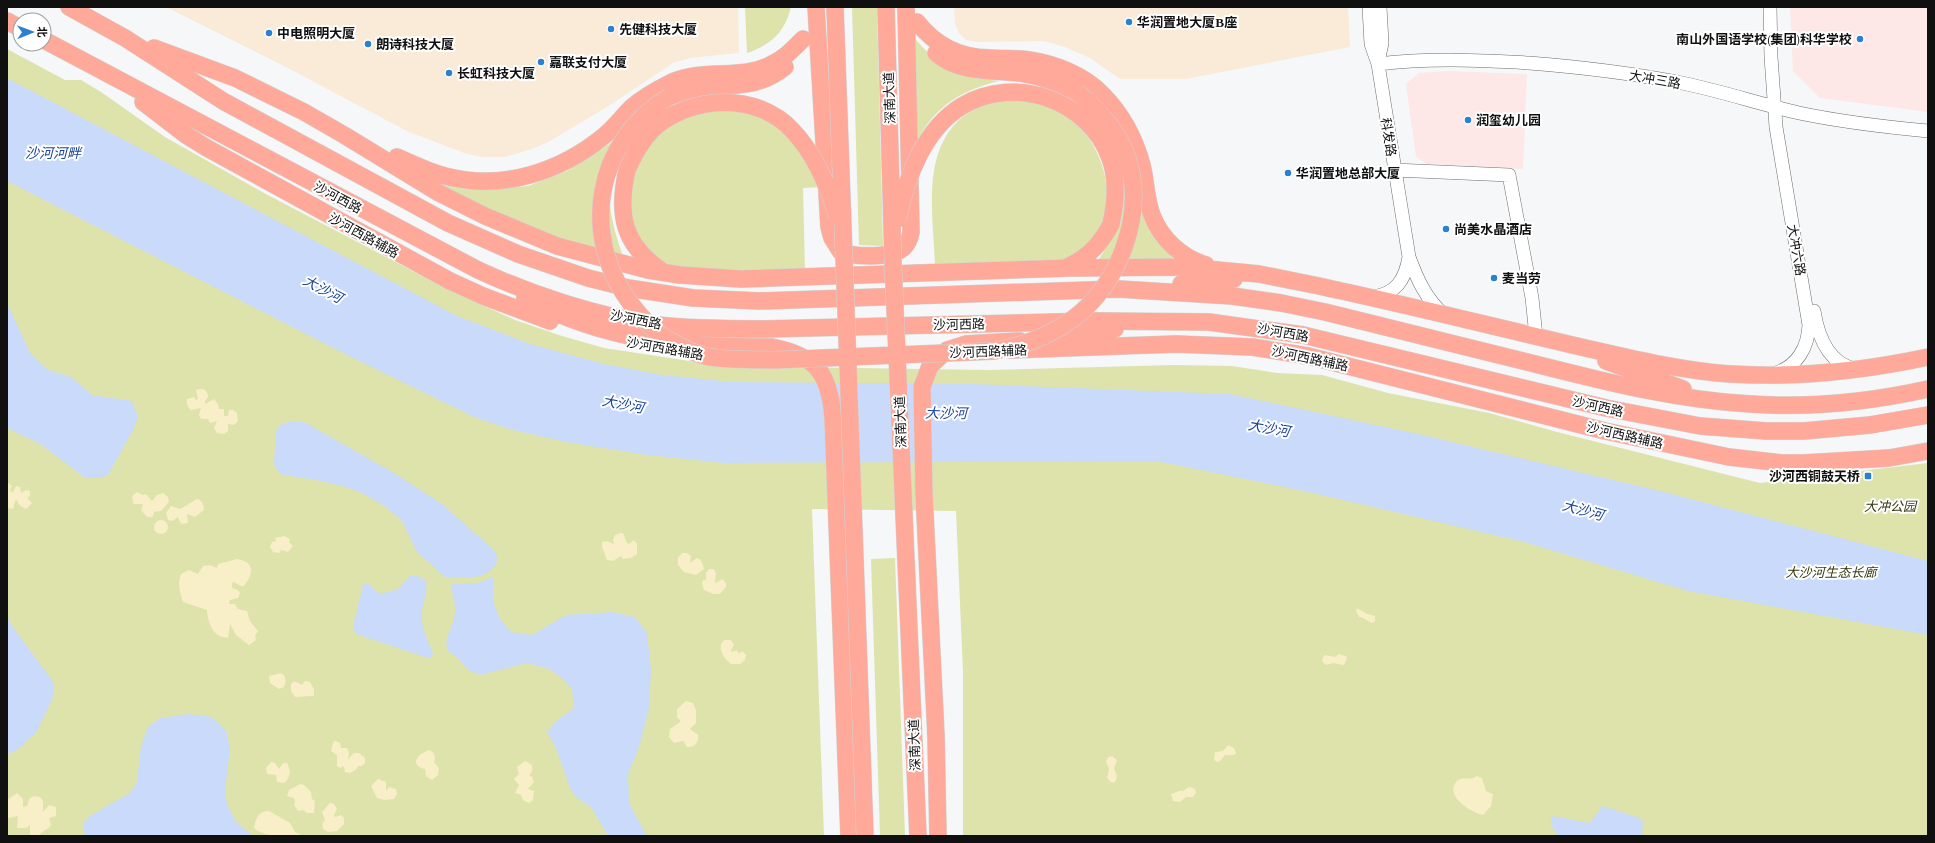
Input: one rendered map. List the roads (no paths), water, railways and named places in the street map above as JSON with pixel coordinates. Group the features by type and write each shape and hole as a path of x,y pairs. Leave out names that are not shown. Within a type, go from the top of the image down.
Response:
{"main road":[{"name":"沙河西路","path":"69,7 125,38 223,101 448,223 518,254 588,278 628,288 693,298 759,301 1119,289 1232,296 1301,306 1615,385 1721,402 1778,405 1835,403 1877,398 1928,389"},
{"path":"816,7 829,227 832,238 841,252 857,255 885,254 899,251 905,247 912,232 906,7"},
{"path":"704,356 668,339 641,317 623,294 610,268 604,246 600,199 605,179 612,158 622,140 643,116 657,104 669,97 694,89 740,85 765,80 786,67 803,39 816,7"},
{"path":"835,7 865,836"},
{"name":"深南大道","path":"886,7 893,263 918,836"},
{"path":"915,14 924,39 940,56 961,67 991,72 1024,74 1052,80 1088,101 1112,126 1124,150 1131,173 1133,196 1131,220 1124,247 1110,276 1094,299 1075,317 1051,332 1027,343 994,351"},
{"path":"915,14 933,40 946,48 960,53 988,58 1042,62 1066,71 1095,88 1110,103 1132,137 1142,165 1152,215 1165,237 1174,247 1192,260 1234,271 1271,277 1370,298 1666,366 1730,374 1809,374 1857,369 1928,356"},
{"path":"125,38 235,78 344,134 439,193 522,233 584,254 666,273 715,278 763,279 1165,267 1234,271"},
{"path":"344,134 446,176 481,180 516,178 549,170 577,156 605,135 631,108 660,88 688,77 748,72 770,66 788,55 803,39"},
{"name":"沙河西路","path":"52,44 501,281 552,299 599,312 657,324 693,327 764,329 1097,320 1177,320 1251,326 1303,335 1642,416 1693,425 1733,430 1804,431 1870,425 1928,415"},
{"name":"沙河西路辅路","path":"104,73 186,135 310,205 450,281 509,306 555,323 598,335 663,350 745,360 775,360 1183,344 1252,347 1308,356 1605,431 1729,457 1782,463 1861,460 1928,451"},
{"path":"893,263 895,234 900,208 916,162 935,130 961,107 976,99 992,94 1009,92 1042,96 1071,109 1093,128 1103,143 1110,158 1116,194 1111,224 1105,236 1088,255 1076,263 1062,269"},
{"path":"666,273 643,256 634,245 628,233 623,219 622,203 627,170 643,141 658,126 678,112 706,104 720,103 749,106 779,118 792,129 804,143 824,180 834,207 839,222 845,261"},
{"path":"1119,289 1271,277"},
{"path":"501,281 525,298 552,313 588,326 628,337 700,346 772,347 794,353 818,368 828,383 833,412 849,836"},
{"path":"938,836 936,736 924,494 922,387 930,366 947,350 966,344 1048,339 1177,320"},
{"path":"1557,341 1614,365 1721,402"},
{"path":"1529,389 1605,431"}],"street":[{"name":"科发路","path":"1369,7 1371,44 1378,64 1409,257"},
{"name":"科发路","path":"1378,64 1382,43 1380,7"},
{"name":"大冲六路","path":"1770,7 1774,106 1809,325 1806,342 1797,360 1789,367 1770,375"},
{"name":"大冲三路","path":"1378,64 1416,60 1455,60 1584,68 1683,84 1846,122 1928,131"},
{"name":"大冲六路","path":"1774,106 1785,125 1818,328 1826,347 1834,357 1845,366 1857,369"},
{"path":"1394,170 1509,175 1533,305 1536,336"},
{"path":"1370,298 1385,295 1397,288 1404,276 1409,257"},
{"path":"1409,257 1417,278 1428,298 1444,315"}],"water":[{"name":"沙河河畔","path":"7,78 457,316 530,344 604,364 662,375 732,382 973,384 1230,394 1418,434 1660,491 1928,561 1928,635 1688,591 1524,542 1313,493 1157,461 724,463 647,455 566,442 513,430 474,417 349,356 7,181"},
{"path":"7,303 30,353 48,370 71,377 92,395 132,401 138,417 133,430 108,475 99,478 84,477 40,444 7,428"},
{"path":"293,421 304,422 394,473 442,504 494,550 498,559 494,566 489,572 476,577 445,577 417,552 402,521 386,507 364,494 346,487 284,475 278,472 274,464 276,431 282,424"},
{"path":"410,576 418,576 426,581 422,622 433,654 432,657 425,657 356,634 353,628 363,584 367,583 380,594 398,589"},
{"path":"493,577 493,601 500,619 511,632 532,635 566,615 613,612 635,617 647,633 651,670 649,708 639,747 628,775 629,803 647,836 608,836 591,807 576,797 570,788 556,748 547,732 555,722 574,708 572,689 562,678 549,669 527,663 481,675 468,670 458,658 447,650 446,644 455,613 451,584 478,583"},
{"path":"7,614 10,623 54,683 53,697 36,733 17,750 7,754"},
{"path":"189,714 212,717 226,730 230,748 225,791 227,804 236,822 253,836 85,836 83,824 90,816 130,793 137,782 141,746 148,727 160,718"},
{"path":"1602,806 1640,818 1643,823 1642,836 1562,836 1556,834 1551,824 1552,816 1590,823"}],"place":[{"name":"华润置地大厦B座","path":"1129,22"},
{"name":"先健科技大厦","path":"611,29"},
{"name":"中电照明大厦","path":"269,33"},
{"name":"南山外国语学校(集团)科华学校","path":"1860,39"},
{"name":"朗诗科技大厦","path":"368,44"},
{"name":"嘉联支付大厦","path":"541,62"},
{"name":"长虹科技大厦","path":"449,73"},
{"name":"润玺幼儿园","path":"1468,120"},
{"name":"华润置地总部大厦","path":"1288,173"},
{"name":"尚美水晶酒店","path":"1446,229"},
{"name":"麦当劳","path":"1494,278"},
{"name":"沙河西铜鼓天桥","path":"1868,476"}],"water label":[{"name":"大沙河","path":"323,289"},
{"name":"大沙河","path":"623,404"},
{"name":"大沙河","path":"946,413"},
{"name":"大沙河","path":"1269,428"},
{"name":"大沙河","path":"1583,510"}],"park label":[{"name":"大冲公园","path":"1890,506"},
{"name":"大沙河生态长廊","path":"1831,572"}]}
